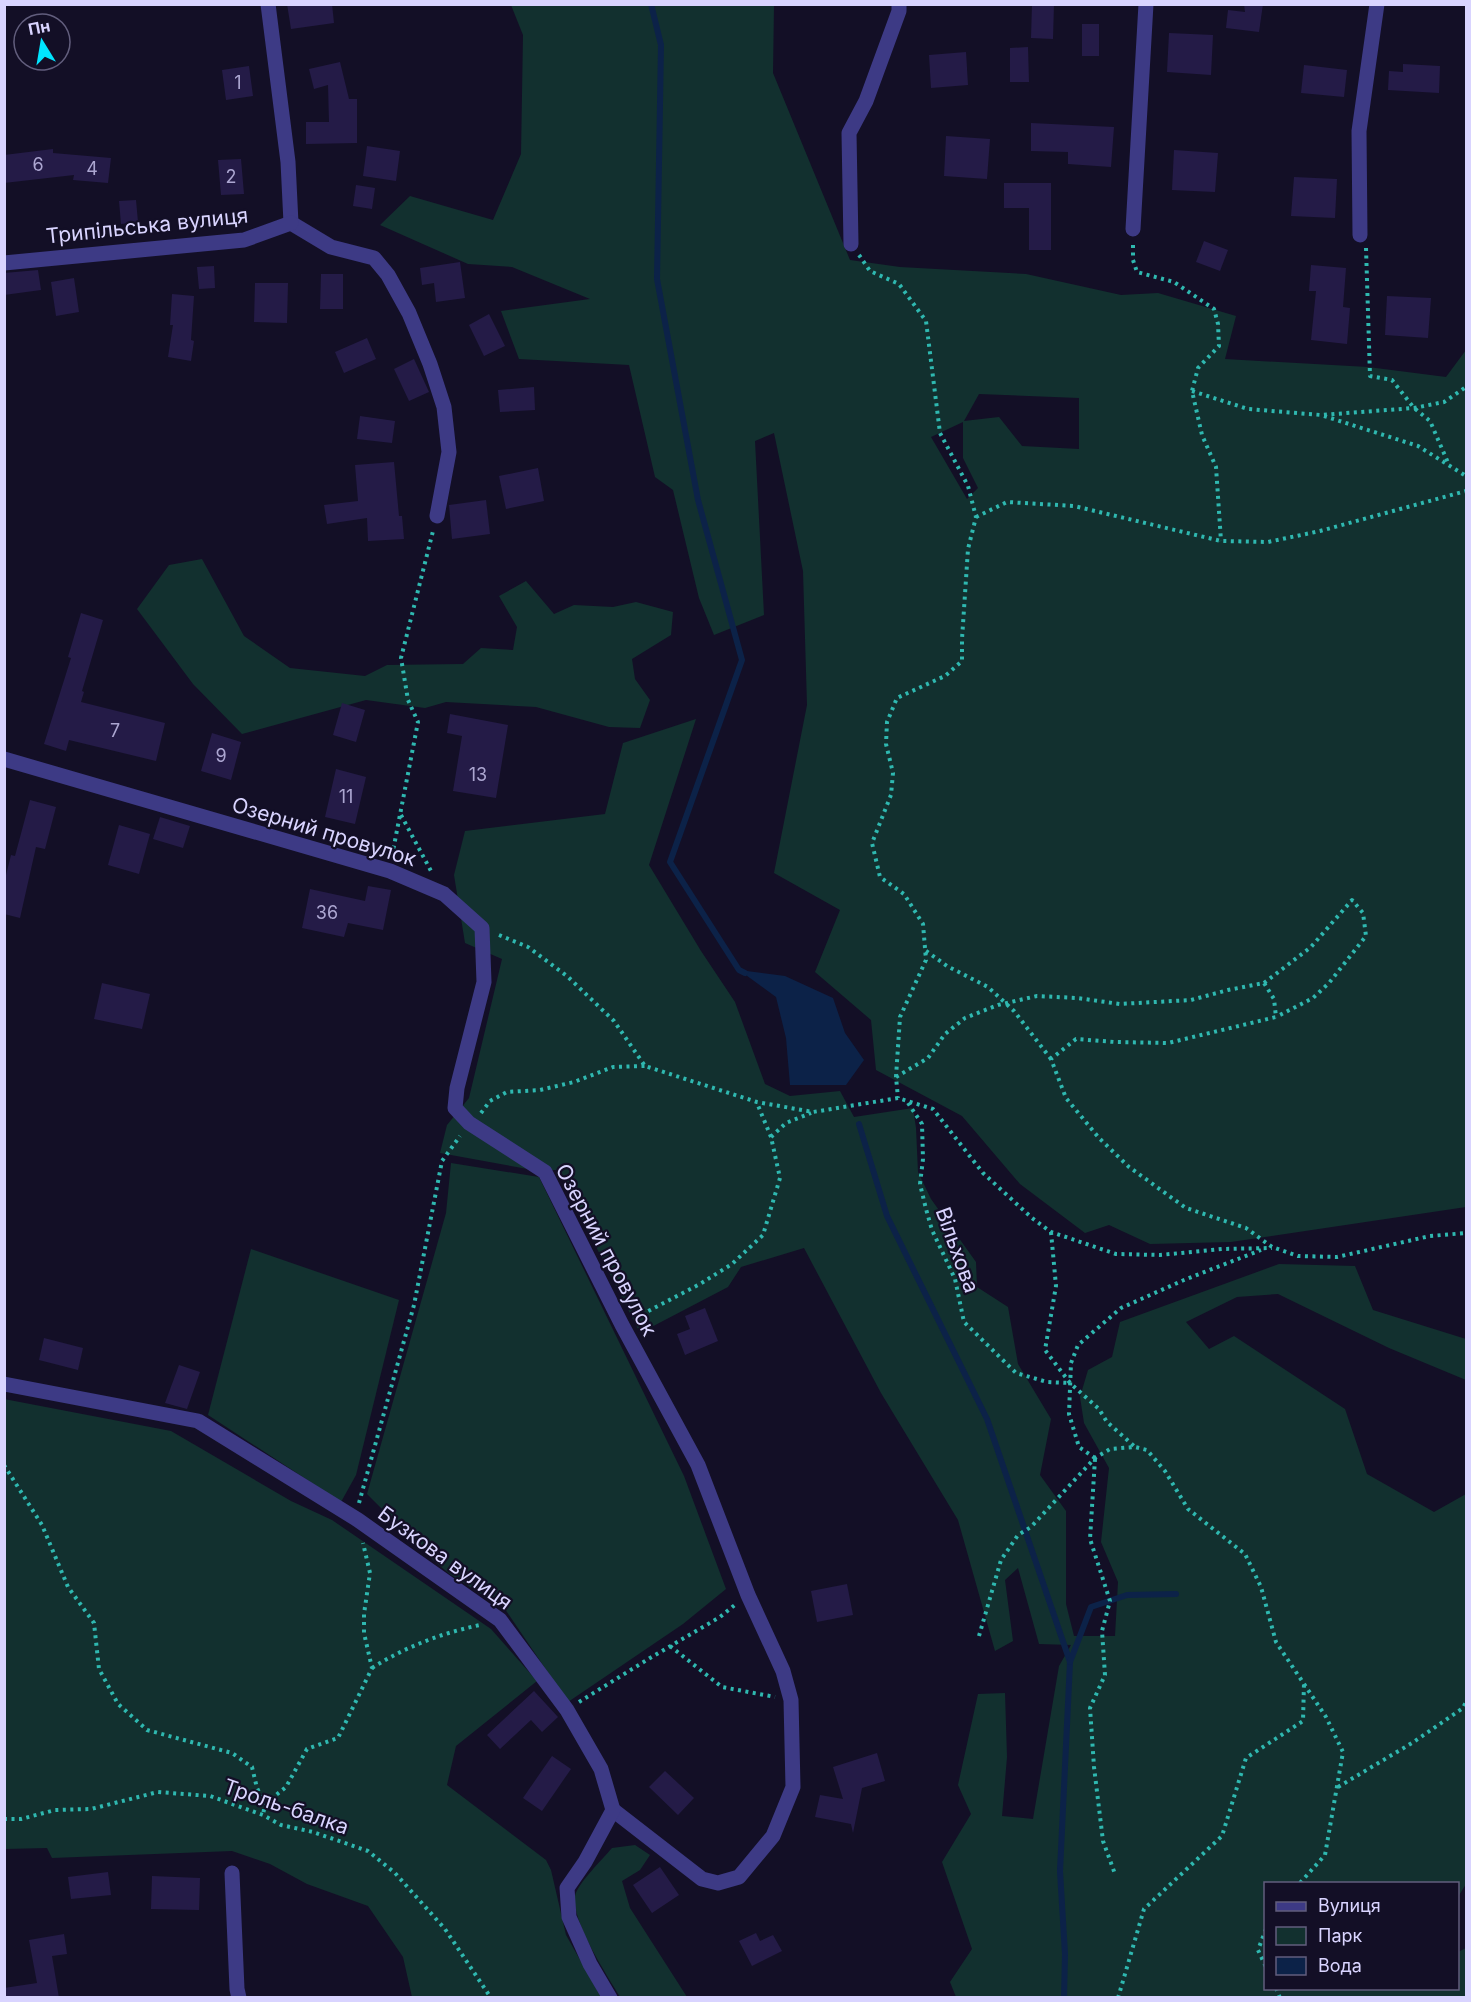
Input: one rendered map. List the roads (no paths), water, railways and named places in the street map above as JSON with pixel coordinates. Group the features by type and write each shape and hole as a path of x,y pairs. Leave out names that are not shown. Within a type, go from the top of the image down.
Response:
{"street":[{"path":"268,4 288,162 291,223 331,247 374,258 388,275 408,313 430,364 444,407 449,452 437,516"},
{"path":"851,244 849,133 866,101 899,11 899,4"},
{"path":"1133,229 1146,4"},
{"path":"1360,235 1359,131 1377,4"},
{"name":"Трипільська вулиця","path":"4,263 244,240 291,223"},
{"name":"Озерний провулок","path":"4,759 390,871 444,894 482,928 484,982 454,1108 469,1123 545,1172 622,1325 698,1465 748,1595 783,1671 791,1700 793,1787 773,1836 739,1877 718,1882 702,1879 614,1810"},
{"name":"Бузкова вулиця","path":"4,1384 198,1420 358,1520 500,1620 567,1710 600,1769 614,1810"},
{"path":"610,1998 590,1964 569,1917 567,1888 585,1862 614,1810"},
{"path":"232,1873 239,1998"}],"water":[{"path":"739,970 785,976 833,998 845,1033 864,1060 846,1085 790,1085 786,1038 776,997"}],"waterway":[{"path":"651,4 661,45 657,279 698,500 742,660 670,862 739,970 745,973"},
{"path":"859,1124 887,1216 987,1419 1070,1662 1060,1871 1065,1954 1064,1998"},
{"path":"1070,1662 1091,1607 1127,1595 1176,1594"}]}
